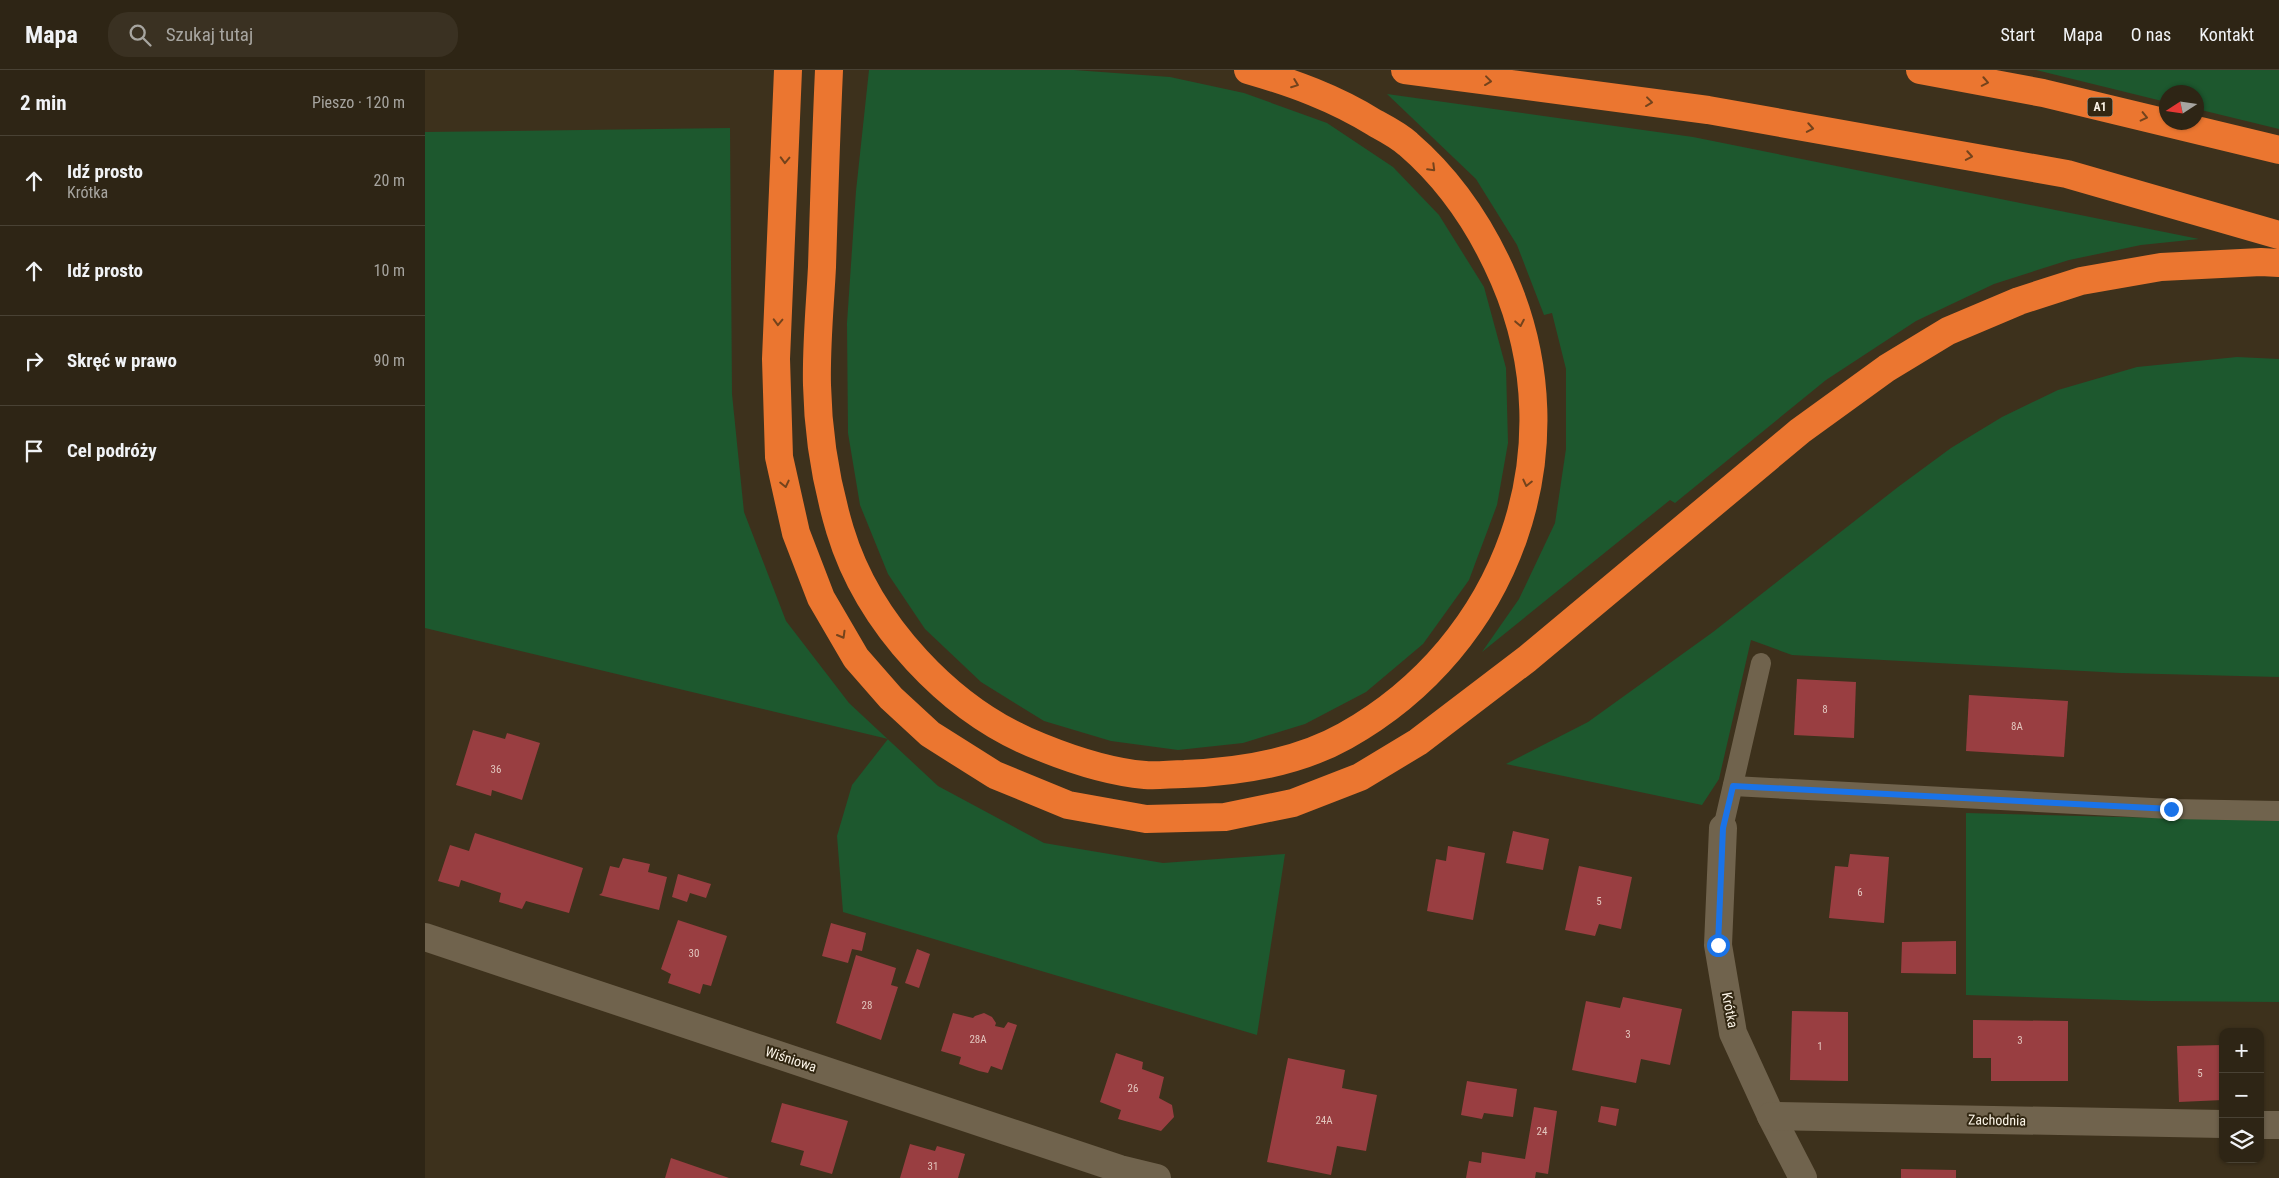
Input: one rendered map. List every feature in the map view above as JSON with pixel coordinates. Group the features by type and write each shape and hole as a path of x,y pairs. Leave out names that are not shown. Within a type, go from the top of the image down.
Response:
{"highway":[{"path":"789,70 776,359 779,457 796,533 821,598 856,658 891,698 931,734 995,775 1068,805 1146,819 1225,817 1293,803 1360,776 1418,742 1527,659 1800,431 1887,368 1948,331 2019,302 2081,281 2161,267 2261,262 2279,263"},
{"path":"829,70 817,385 824,467 841,534 865,590 911,656 959,701 1019,739 1076,761 1144,775 1220,773 1280,762 1343,737 1393,704 1447,656 1486,599 1516,533 1533,458 1534,390 1518,312 1489,244 1451,188 1406,142 1354,110 1294,83 1249,70"},
{"path":"1405,70 1708,110 2067,174 2279,235"},
{"name":"A1","path":"1920,70 2043,93 2279,150"}],"street":[{"name":"Krótka","path":"1723,828 1718,945 1733,1033 1771,1116 1803,1178"},
{"name":"Wiśniowa","path":"425,937 1120,1169 1157,1178"},
{"name":"Zachodnia","path":"1771,1116 2219,1124"},
{"path":"2264,1125 2279,1126"}],"lane":[{"path":"1723,828 1761,663"},
{"path":"1733,786 2171,809 2279,811"}],"green space":[{"path":"869,70 1074,70 1170,77 1244,93 1327,123 1393,167 1439,215 1484,287 1506,368 1508,443 1497,505 1469,580 1423,644 1366,692 1305,724 1243,743 1178,750 1111,741 1044,721 981,682 925,629 888,574 860,505 848,433 847,323 856,191"},
{"path":"2036,70 2279,70 2279,129 2204,111 2204,85 2159,85 2159,100"},
{"path":"1387,94 1693,137 2199,239 2141,245 2069,260 1994,284 1916,321 1826,380 1675,503 1670,500 1482,652 1519,599 1555,523 1566,449 1566,369 1552,313 1544,315 1517,245 1476,179"},
{"path":"730,128 732,394 744,512 786,621 849,703 887,739 425,628 425,132"},
{"path":"2237,357 2279,359 2279,677 2121,673 1792,655 1751,640 1719,779 1702,805 1506,764 1588,722 1713,632 1898,487 1951,448 2002,417 2058,390 2137,367"},
{"path":"888,739 938,786 1044,843 1163,863 1285,854 1257,1035 843,912 837,836 852,785"},
{"path":"1966,813 2279,821 2279,1002 2151,1001 1966,995"}],"building":[{"path":"1797,679 1856,682 1854,738 1794,735"},
{"path":"1969,695 2068,701 2064,757 1966,751"},
{"path":"473,730 505,739 507,733 540,743 522,800 492,790 491,796 456,785"},
{"path":"1513,831 1549,839 1543,870 1506,863"},
{"path":"475,833 583,868 569,913 526,901 522,909 499,902 501,893 461,880 459,887 438,881 450,845 469,851"},
{"path":"1448,846 1485,853 1473,920 1427,911 1436,859 1446,861"},
{"path":"1850,854 1889,857 1884,923 1829,918 1835,866 1848,867"},
{"path":"623,858 650,864 648,872 667,877 659,910 599,895 602,893 610,866 619,868"},
{"path":"1579,866 1632,877 1621,929 1599,924 1595,936 1565,930"},
{"path":"678,874 711,884 706,898 690,893 687,902 672,897"},
{"path":"678,920 727,936 711,986 703,984 700,994 668,983 671,974 661,969"},
{"path":"831,923 866,933 862,951 852,949 848,963 822,956"},
{"path":"1956,941 1956,974 1901,973 1902,942"},
{"path":"917,949 930,954 919,988 905,983"},
{"path":"856,955 896,968 891,985 898,987 881,1040 836,1023"},
{"path":"1623,997 1682,1009 1670,1065 1641,1059 1636,1083 1572,1070 1586,1001 1620,1008"},
{"path":"1792,1011 1848,1012 1848,1081 1790,1080"},
{"path":"953,1013 973,1018 984,1013 992,1017 996,1023 995,1026 1004,1028 1008,1022 1017,1025 1002,1070 991,1066 988,1073 979,1071 959,1064 961,1057 941,1051"},
{"path":"1973,1020 2068,1021 2068,1081 1991,1081 1991,1058 1973,1058"},
{"path":"2219,1045 2219,1100 2179,1102 2177,1046"},
{"path":"1116,1053 1143,1062 1142,1069 1164,1077 1159,1098 1172,1105 1174,1117 1161,1131 1118,1119 1121,1110 1100,1102"},
{"path":"1288,1058 1345,1070 1342,1088 1377,1095 1366,1151 1337,1146 1331,1175 1267,1162"},
{"path":"1467,1081 1517,1089 1513,1117 1484,1113 1482,1119 1461,1115"},
{"path":"782,1103 848,1121 832,1174 800,1165 804,1151 771,1142"},
{"path":"1601,1106 1619,1109 1616,1126 1598,1122"},
{"path":"1534,1107 1557,1111 1548,1174 1536,1172 1535,1178 1466,1178 1469,1161 1481,1163 1482,1152 1525,1159"},
{"path":"910,1144 935,1151 937,1146 965,1154 958,1178 900,1178"},
{"path":"671,1158 729,1178 665,1178"},
{"path":"1901,1169 1956,1170 1956,1178 1901,1178"}],"route":[{"path":"1718,945 1723,828 1733,786 2171,809"}]}
